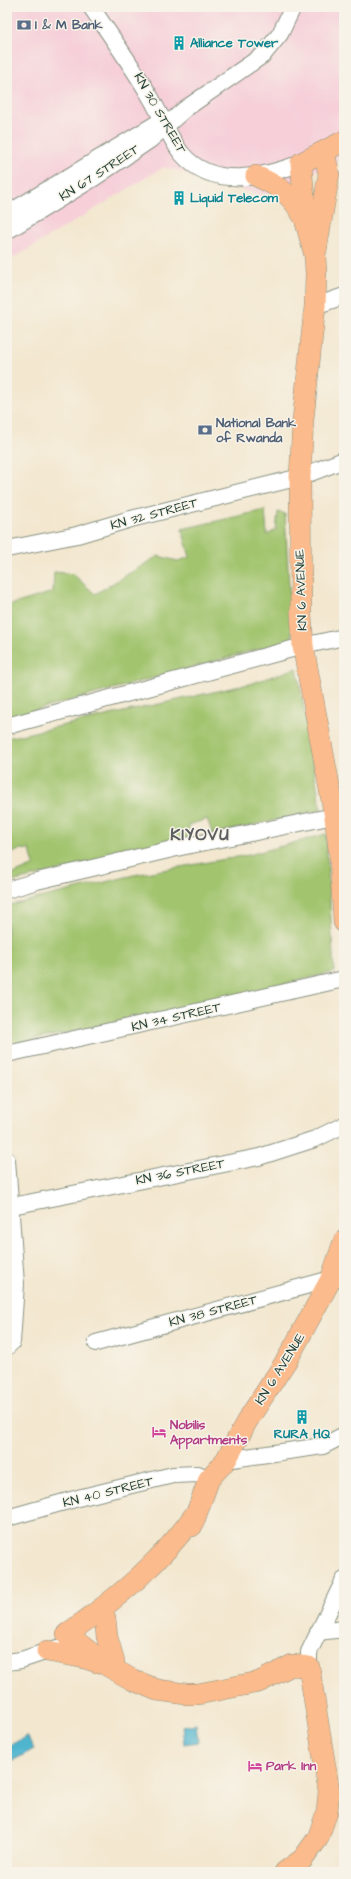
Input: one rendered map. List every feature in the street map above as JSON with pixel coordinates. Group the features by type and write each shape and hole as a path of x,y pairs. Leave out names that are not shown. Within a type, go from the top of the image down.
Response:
{"main road":[{"path":"301,163 344,141"},
{"name":"KN 6 AVENUE","path":"324,152 329,174 326,203 315,256 315,306 303,420 300,478 300,566 303,646 339,815 344,922"},
{"name":"KN 6 AVENUE","path":"301,163 306,223 315,256"},
{"path":"256,176 274,184 289,194 306,223"},
{"path":"326,203 344,177"},
{"name":"KN 6 AVENUE","path":"76,1635 105,1618 139,1590 189,1538 196,1513 209,1479 226,1460 247,1421 338,1279 344,1241"},
{"name":"KN 6 AVENUE","path":"76,1635 137,1579 183,1531 196,1513"},
{"path":"105,1618 110,1663"},
{"path":"76,1635 110,1663"},
{"path":"47,1651 110,1663 159,1683 169,1692 198,1694 259,1682 292,1665 309,1667 329,1791 328,1805 321,1830 314,1845 303,1859 285,1872"}],"street":[{"name":"KN 30 STREET","path":"91,7 130,62 182,154 192,163 221,176 256,176 301,163"},
{"name":"KN 67 STREET","path":"7,231 91,171 165,123 263,55 280,34 293,7"},
{"name":"KN 67 STREET","path":"7,214 91,171"},
{"path":"315,306 344,296"},
{"name":"KN 32 STREET","path":"7,549 78,535 131,519 300,478 344,460"},
{"path":"7,726 303,646 344,637"},
{"path":"7,890 37,880 180,847 339,815"},
{"name":"KN 34 STREET","path":"7,1054 344,979"},
{"name":"KN 36 STREET","path":"9,1206 259,1157 315,1139 344,1125"},
{"path":"7,1160 9,1206 16,1284 12,1342 7,1347"},
{"name":"KN 38 STREET","path":"96,1343 338,1279"},
{"path":"226,1460 322,1446 344,1435"},
{"name":"KN 40 STREET","path":"7,1518 82,1497 173,1475 198,1474 209,1479"},
{"path":"309,1667 309,1652 344,1580"},
{"path":"318,1632 344,1629"},
{"name":"KN 6 AVENUE","path":"7,1661 21,1660 47,1651 76,1635"},
{"name":"KN 6 AVENUE","path":"7,1661 76,1635"}],"shaded area":[{"path":"7,7 344,7 344,157 263,196 164,167 7,262"}],"green space":[{"path":"265,510 267,535 276,530 278,512 285,514 292,640 7,718 7,606 53,592 54,572 73,574 95,594 158,556 178,561 190,557 182,529"},
{"path":"297,668 321,810 213,834 207,819 189,825 188,840 7,883 7,877 34,865 30,850 21,849 7,856 7,738 249,684"},
{"path":"326,834 334,972 163,1013 7,1045 7,906 134,875 249,855"}],"water":[{"path":"196,1724 198,1742 184,1744 182,1726"},
{"path":"27,1736 34,1749 12,1761 7,1753 7,1747"}],"place":[{"name":"I & M Bank","path":"24,25"},
{"name":"Alliance Tower","path":"179,43"},
{"name":"Liquid Telecom","path":"179,198"},
{"name":"National Bank of Rwanda","path":"205,430"},
{"name":"RURA HQ","path":"302,1417"},
{"name":"Nobilis Appartments","path":"159,1432"},
{"name":"Park Inn","path":"255,1766"}],"district":[{"name":"KIYOVU","path":"200,835"}]}
